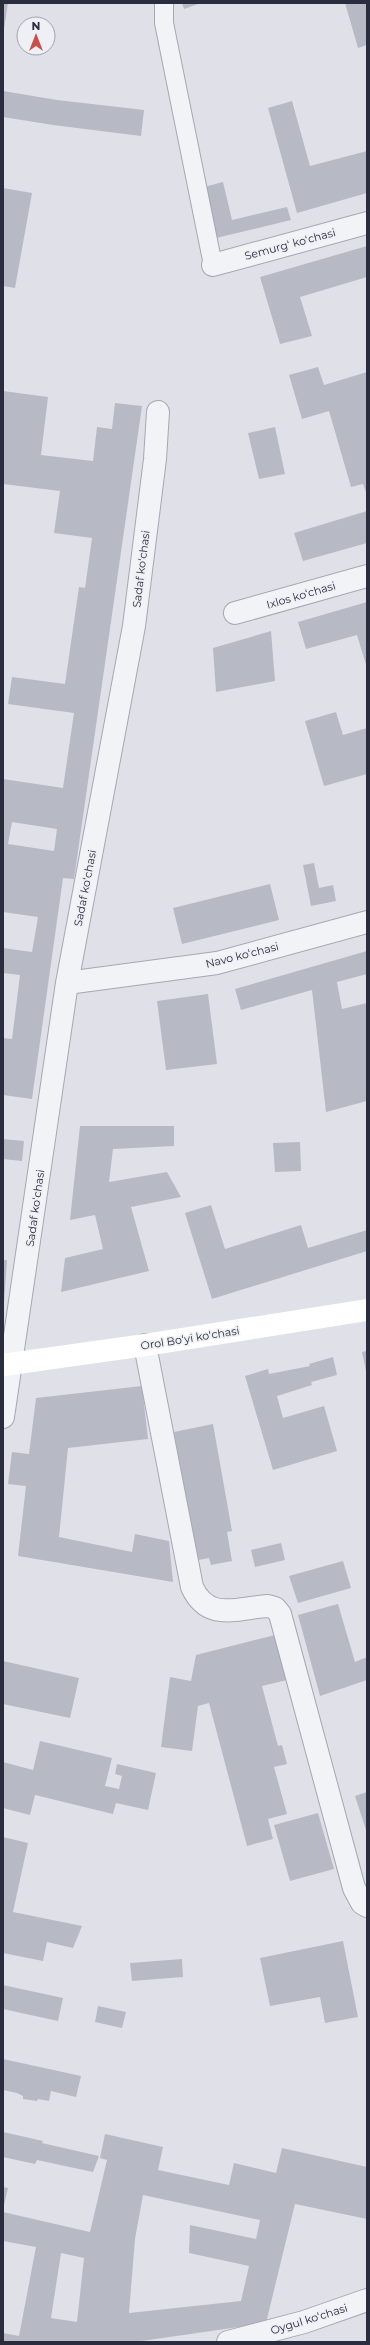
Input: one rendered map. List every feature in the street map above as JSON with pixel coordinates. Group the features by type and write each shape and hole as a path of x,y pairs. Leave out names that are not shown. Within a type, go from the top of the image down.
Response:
{"street":[{"name":"Semurgʻ koʻchasi","path":"213,265 367,223"},
{"name":"Sadaf koʻchasi","path":"8,1364 67,983 134,626 155,459 158,412"},
{"name":"Ixlos koʻchasi","path":"235,613 367,576"},
{"name":"Navo koʻchasi","path":"67,983 217,963 367,922"},
{"name":"Orol Boʻyi koʻchasi","path":"8,1364 145,1345 367,1310"},
{"path":"145,1345 192,1587 200,1602 207,1608 217,1610 268,1606 275,1608 280,1614 354,1888 362,1903 367,1906"},
{"path":"3,1417 8,1364"},
{"name":"Oygul koʻchasi","path":"228,2342 304,2322 367,2300"}],"lane":[{"path":"164,3 164,23 213,265"}],"building":[{"path":"3,3 8,3 4,29 3,29"},
{"path":"182,3 201,3 184,9"},
{"path":"345,3 367,3 367,45 358,48"},
{"path":"3,91 57,100 144,110 141,136 3,117"},
{"path":"292,101 310,166 367,151 367,193 297,213 268,108"},
{"path":"223,182 232,220 287,207 291,220 216,238 204,187"},
{"path":"3,188 32,193 15,288 3,286"},
{"path":"367,246 367,277 300,297 312,336 280,344 260,277"},
{"path":"318,367 324,385 367,372 367,495 363,484 351,487 329,411 302,419 289,375"},
{"path":"3,391 48,397 41,455 93,461 97,427 112,429 115,403 142,406 74,879 63,878 32,1099 3,1095 3,1038 12,1039 20,975 3,973 3,948 32,952 38,917 3,912 3,779 63,788 74,713 8,704 12,677 65,684 79,587 85,588 92,538 54,533 60,491 3,484","holes":["12,822 57,829 54,851 8,844"]},
{"path":"275,427 285,474 259,479 248,433"},
{"path":"367,511 367,543 303,561 294,533"},
{"path":"367,602 367,668 357,635 306,649 298,622"},
{"path":"271,631 275,681 216,692 213,648"},
{"path":"336,712 343,735 367,728 367,774 324,786 305,721"},
{"path":"314,863 319,888 333,885 336,901 311,906 303,865"},
{"path":"270,884 279,920 182,944 173,908"},
{"path":"367,951 367,974 337,982 342,1009 367,1003 367,1101 326,1112 312,990 241,1010 235,989"},
{"path":"208,994 217,1064 166,1070 157,1001"},
{"path":"80,1126 174,1126 174,1146 113,1149 109,1182 167,1172 181,1197 131,1207 149,1271 61,1292 65,1258 103,1249 95,1215 70,1220"},
{"path":"3,1139 24,1141 22,1161 3,1159"},
{"path":"300,1142 301,1171 275,1172 273,1143"},
{"path":"211,1205 225,1249 301,1225 308,1248 367,1230 367,1251 212,1299 185,1213"},
{"path":"3,1260 7,1260 4,1304 3,1304"},
{"path":"367,1351 367,1371 366,1371 362,1352"},
{"path":"333,1357 337,1375 311,1382 312,1385 277,1396 283,1418 324,1406 337,1451 273,1470 245,1376 268,1369 269,1374 310,1366 309,1364"},
{"path":"142,1386 148,1439 68,1448 59,1537 132,1552 135,1534 169,1541 173,1582 18,1556 26,1486 8,1484 12,1452 29,1454 36,1398"},
{"path":"213,1424 232,1531 227,1532 232,1561 211,1565 209,1558 198,1560 174,1432"},
{"path":"281,1543 285,1560 255,1567 251,1550"},
{"path":"343,1561 351,1588 298,1603 289,1576"},
{"path":"338,1604 355,1662 367,1657 367,1680 320,1696 298,1615"},
{"path":"275,1635 287,1680 262,1686 278,1746 282,1745 287,1764 274,1767 287,1814 268,1819 273,1839 247,1846 209,1703 198,1706 192,1751 161,1747 170,1677 191,1681 196,1655"},
{"path":"3,1661 79,1678 70,1718 3,1704"},
{"path":"40,1741 112,1758 105,1786 119,1789 122,1776 115,1774 117,1764 156,1773 148,1810 116,1803 113,1814 35,1795 30,1815 3,1808 3,1762 33,1770"},
{"path":"367,1792 367,1833 355,1796"},
{"path":"318,1813 334,1869 290,1881 274,1825"},
{"path":"3,1837 28,1843 13,1912 82,1926 73,1948 47,1942 43,1961 3,1953"},
{"path":"343,1941 358,2017 325,2023 320,1997 270,2006 260,1958"},
{"path":"182,1959 183,1977 132,1981 130,1963"},
{"path":"3,1985 63,1998 58,2021 3,2009"},
{"path":"98,2006 126,2012 122,2028 95,2022"},
{"path":"3,2059 81,2076 76,2097 51,2091 49,2101 38,2099 37,2101 23,2099 23,2096 17,2093 3,2090"},
{"path":"3,2132 43,2141 42,2143 99,2156 93,2172 37,2160 35,2164 3,2157"},
{"path":"105,2134 163,2147 158,2170 229,2185 234,2163 276,2173 282,2148 367,2167 367,2219 295,2204 266,2323 135,2342 3,2342 3,2333 19,2336 36,2247 3,2241 3,2212 90,2232 107,2160 100,2158","holes":["143,2195 260,2220 256,2239 190,2225 189,2253 249,2266 241,2301 129,2313 135,2239","61,2253 84,2258 77,2322 51,2318"]},
{"path":"3,2187 8,2188 4,2205 3,2205"}]}
